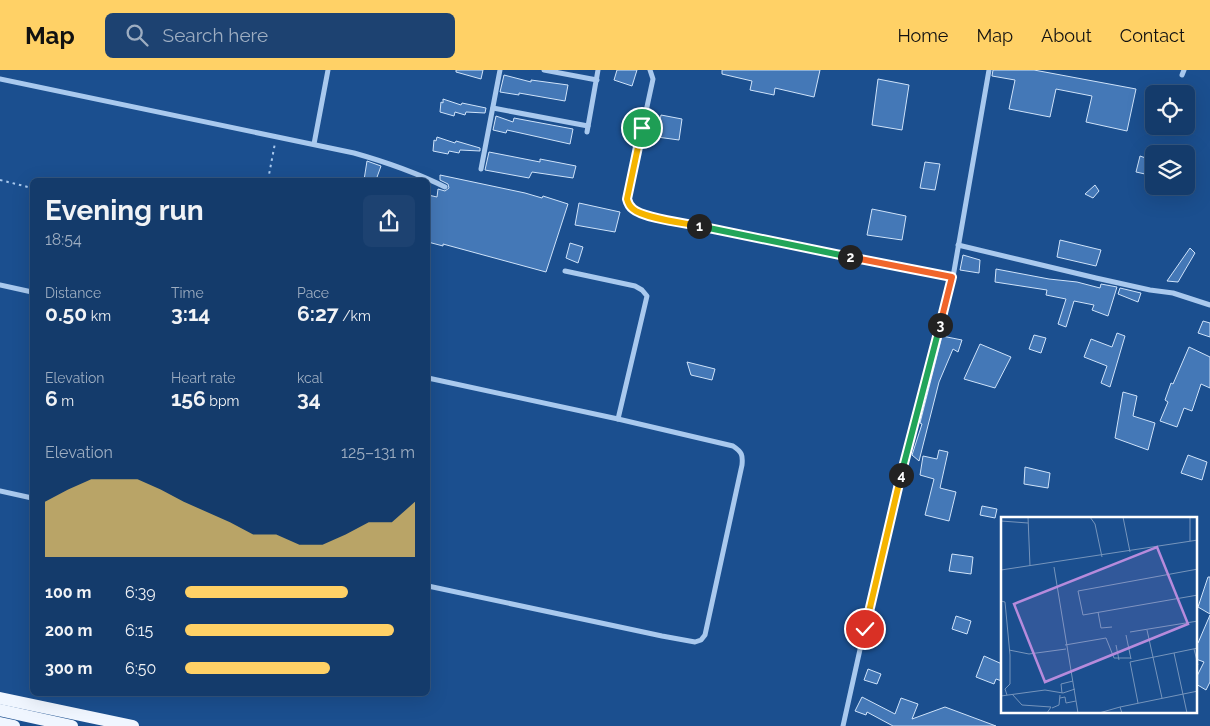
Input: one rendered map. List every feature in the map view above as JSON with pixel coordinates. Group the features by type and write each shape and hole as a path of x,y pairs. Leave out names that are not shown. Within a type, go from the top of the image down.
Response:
{"main road":[{"path":"0,698 133,726"},
{"path":"0,710 72,726"},
{"path":"0,723 14,726"}],"street":[{"path":"314,144 328,70"},
{"path":"481,169 500,70"},
{"path":"544,70 596,80"},
{"path":"493,108 588,129 598,70"},
{"path":"650,70 653,79 627,199 634,211 644,215 952,277"},
{"path":"843,726 891,510 952,277 990,70"},
{"path":"0,79 314,144 390,163 427,178"},
{"path":"430,180 445,187"},
{"path":"958,245 1150,290 1173,292 1210,305"},
{"path":"565,271 635,286 647,296 618,419"},
{"path":"0,285 30,292"},
{"path":"430,378 733,446 743,455 705,635 701,640 695,642 662,636 430,586"},
{"path":"0,491 30,498"}],"path":[{"path":"268,178 276,136"},
{"path":"0,180 30,188"}],"building":[{"path":"456,70 483,70 481,79 456,72"},
{"path":"617,70 637,70 632,86 614,80"},
{"path":"722,70 820,70 814,97 775,88 774,95 750,90 752,81 722,74"},
{"path":"993,70 1034,70 1136,89 1127,131 1086,122 1092,96 1056,89 1050,117 1009,109 1015,80 992,76"},
{"path":"504,75 531,82 531,80 568,85 565,101 519,93 519,95 500,92"},
{"path":"878,79 909,85 902,130 872,125"},
{"path":"443,99 461,105 462,103 486,108 485,113 466,112 465,115 455,112 454,116 440,112"},
{"path":"661,115 682,119 679,140 657,137"},
{"path":"496,116 513,122 514,118 573,129 570,144 507,130 506,133 493,130"},
{"path":"437,137 480,148 480,151 460,150 459,153 449,151 448,154 433,151 434,140 436,141"},
{"path":"489,152 540,162 540,159 576,166 573,178 532,172 529,178 485,170"},
{"path":"1140,156 1145,158 1145,174 1136,172"},
{"path":"367,161 381,166 377,178 364,178"},
{"path":"925,162 940,164 935,190 920,188"},
{"path":"440,175 542,198 543,196 568,204 546,272 443,244 443,246 430,243 430,195 437,197 438,189 445,191 449,188 448,184 440,180"},
{"path":"1095,185 1099,191 1093,198 1085,194"},
{"path":"579,203 620,212 615,232 575,225"},
{"path":"872,209 906,216 902,240 867,235"},
{"path":"1060,240 1101,250 1096,266 1057,257"},
{"path":"570,243 583,247 578,263 566,258"},
{"path":"1190,248 1195,253 1178,282 1167,281"},
{"path":"963,255 980,260 979,273 960,270"},
{"path":"996,269 1077,282 1100,288 1101,284 1117,287 1108,316 1092,310 1094,305 1074,301 1066,327 1058,324 1066,299 1046,295 1047,290 995,282"},
{"path":"1120,288 1141,293 1138,302 1118,294"},
{"path":"1203,321 1210,323 1210,337 1198,333"},
{"path":"1117,333 1125,336 1110,387 1101,383 1107,366 1084,357 1091,339 1112,347"},
{"path":"1034,335 1046,338 1041,353 1029,349"},
{"path":"942,336 962,340 958,352 953,349 939,382 919,461 912,455 922,424 920,423"},
{"path":"980,344 1011,357 995,388 964,379"},
{"path":"1189,347 1210,357 1210,388 1201,384 1192,411 1184,408 1177,427 1160,421 1168,402 1165,400 1171,383 1173,384"},
{"path":"687,362 715,369 712,380 691,375"},
{"path":"1123,392 1137,396 1133,416 1155,423 1148,450 1115,438"},
{"path":"939,450 948,452 940,488 956,492 949,521 925,515 934,479 920,475 923,456 937,459"},
{"path":"1188,455 1207,462 1202,480 1181,473"},
{"path":"1025,467 1050,473 1048,488 1024,484"},
{"path":"982,506 997,509 995,518 980,515"},
{"path":"952,554 973,557 971,574 949,571"},
{"path":"1208,577 1210,577 1210,614 1198,607"},
{"path":"1210,615 1210,682 1206,690 1198,685 1198,674 1204,662 1198,660 1198,643"},
{"path":"956,616 971,621 967,634 952,629"},
{"path":"984,656 1001,664 1001,681 996,679 994,684 976,677"},
{"path":"868,669 881,674 877,684 864,680"},
{"path":"862,697 895,714 901,698 918,704 912,719 945,707 996,726 893,726 867,712 866,715 855,711"}],"route":[{"path":"642,128 627,199 634,211 644,215 952,277 891,510 865,629"}]}
